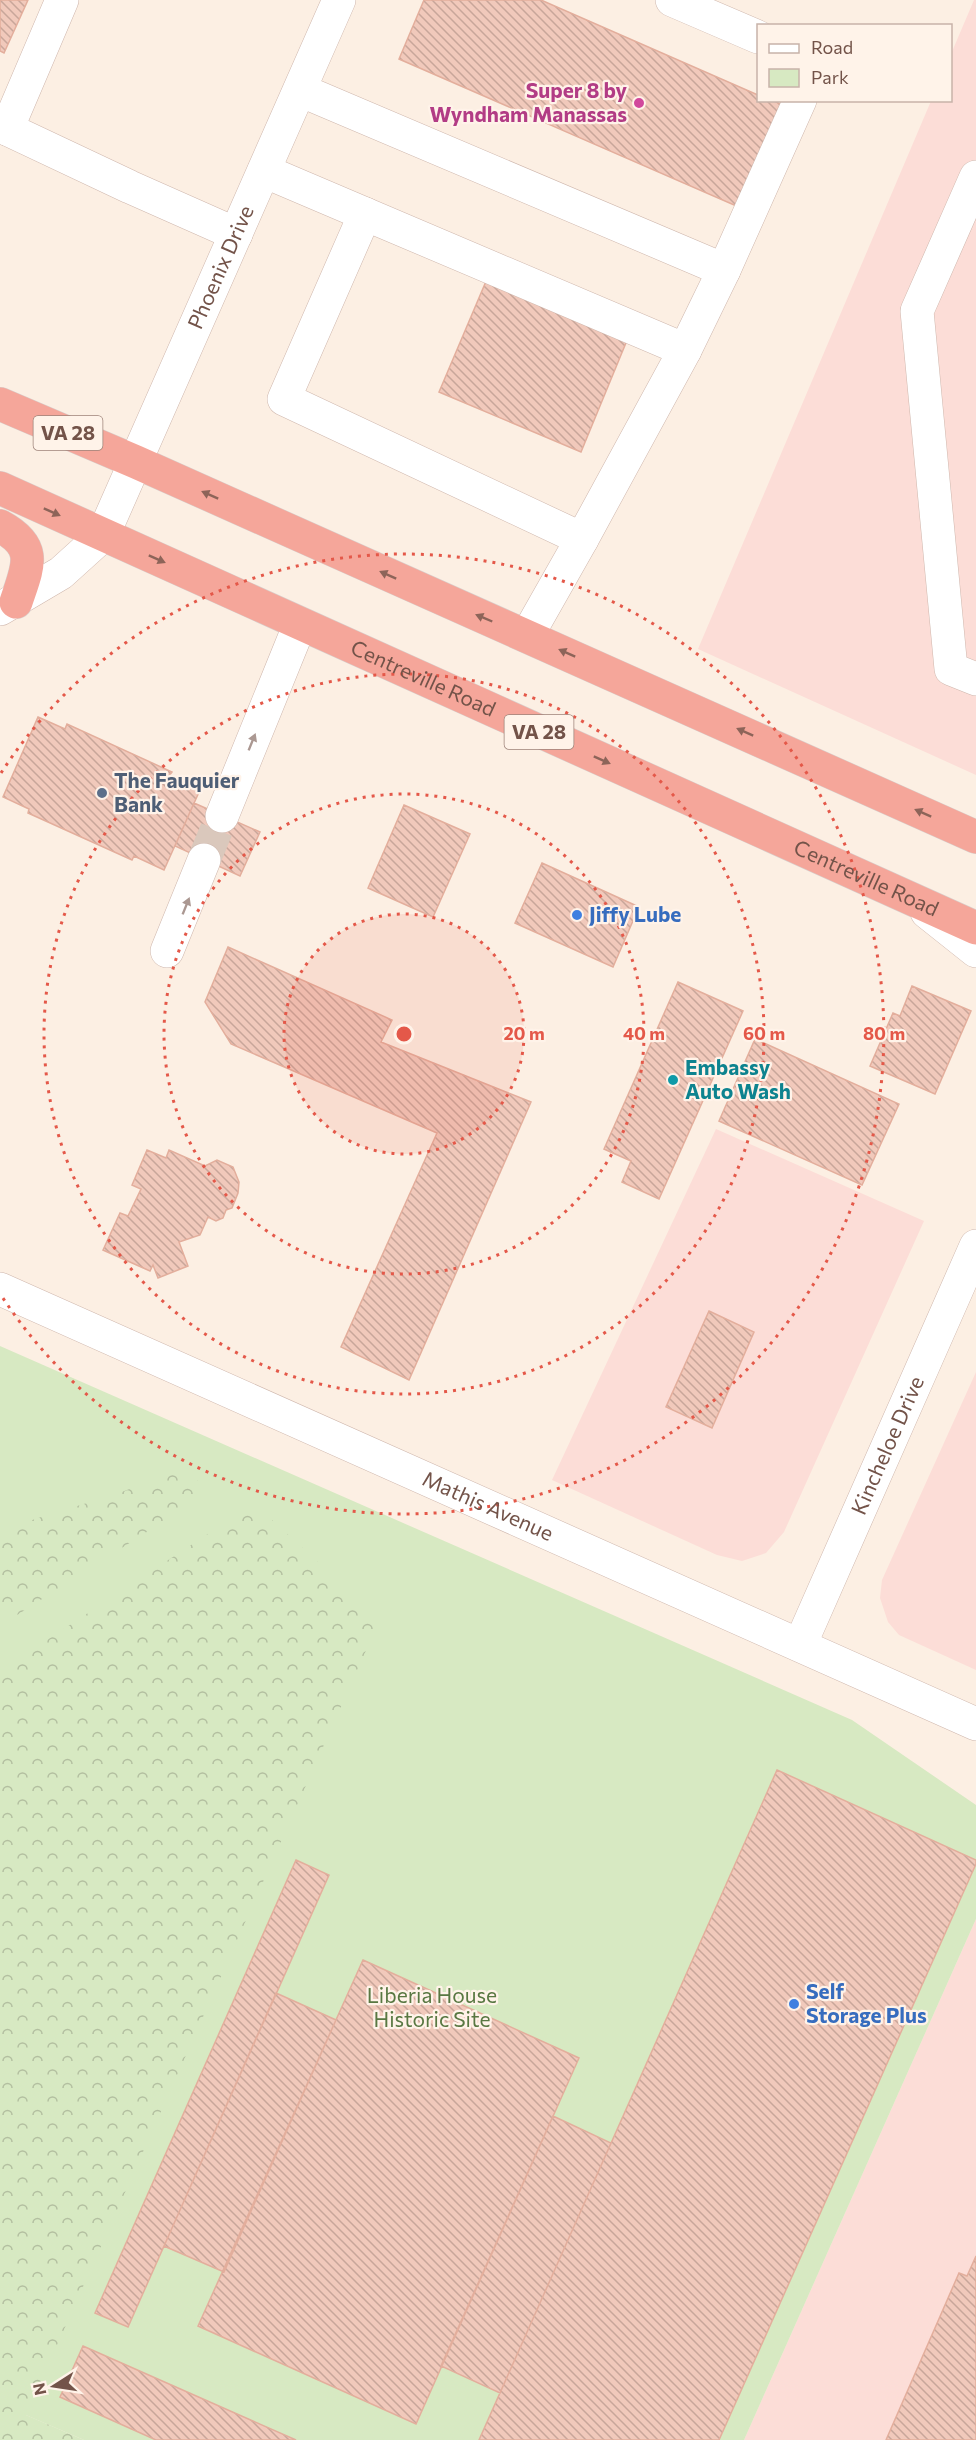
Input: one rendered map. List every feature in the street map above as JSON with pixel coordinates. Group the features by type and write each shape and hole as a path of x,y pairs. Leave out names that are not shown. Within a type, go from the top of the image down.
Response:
{"highway":[{"name":"VA 28","path":"0,404 136,462 976,837"},
{"name":"Centreville Road","path":"0,488 976,928"},
{"path":"0,526 15,535 27,549 27,568 8,606"}],"street":[{"path":"62,0 4,127 236,234"},
{"name":"Phoenix Drive","path":"103,535 339,0"},
{"path":"672,0 757,36"},
{"path":"300,90 724,270"},
{"path":"527,636 684,350 724,270 799,102"},
{"path":"264,171 684,350"},
{"path":"976,177 917,311 951,669 976,679"},
{"path":"365,214 284,399 582,539"},
{"path":"8,606 62,573 103,535"},
{"path":"222,816 300,624"},
{"path":"167,951 204,860"},
{"path":"911,900 976,951"},
{"name":"Kincheloe Drive","path":"800,1645 976,1246"},
{"name":"Mathis Avenue","path":"0,1288 976,1724"}],"shaded area":[{"path":"974,0 976,0 976,775 698,649 931,102 952,102 952,52"},
{"path":"716,1129 924,1221 784,1532 766,1553 742,1561 717,1555 552,1480"},
{"path":"976,1372 976,1670 899,1635 888,1622 880,1598 882,1580"},
{"path":"976,1919 976,2440 744,2440"}],"green space":[{"name":"Liberia House Historic Site","path":"0,1346 852,1720 976,1805 976,1919 744,2440 84,2440 0,2404"},
{"path":"167,1472 186,1473 204,1485 206,1494 0,1626 0,1533 41,1517 126,1490"},
{"path":"260,1509 380,1619 26,2415 84,2440 0,2440 0,1671 244,1510"}],"building":[{"path":"0,0 28,0 4,53 0,51"},
{"name":"Super 8 by Wyndham Manassas","path":"424,0 541,0 757,95 757,102 776,102 785,106 741,208 399,59"},
{"path":"487,279 628,338 581,452 439,392"},
{"name":"The Fauquier Bank","path":"38,717 65,729 67,724 172,772 169,776 200,790 164,870 134,856 132,860 28,813 29,809 3,797"},
{"path":"194,803 260,832 240,876 175,846"},
{"path":"404,805 470,834 433,917 368,888"},
{"name":"Jiffy Lube","path":"542,863 639,907 613,967 515,923"},
{"path":"228,947 392,1020 381,1042 531,1102 409,1380 341,1347 437,1133 231,1044 205,1002"},
{"name":"Embassy Auto Wash","path":"678,982 743,1011 659,1199 622,1182 631,1161 604,1149"},
{"path":"912,986 971,1011 935,1094 870,1066 893,1013 900,1016"},
{"path":"755,1039 899,1104 862,1185 719,1121"},
{"path":"147,1150 166,1158 169,1150 205,1166 217,1160 233,1167 239,1182 238,1193 232,1208 226,1210 223,1218 216,1221 208,1217 200,1235 179,1242 188,1266 158,1278 153,1265 150,1271 103,1250 120,1213 128,1216 141,1189 132,1185"},
{"path":"709,1311 754,1332 712,1428 666,1407"},
{"name":"Self Storage Plus","path":"777,1770 976,1860 976,1864 719,2440 479,2440"},
{"path":"296,1860 329,1875 128,2327 95,2313"},
{"path":"363,1960 579,2058 416,2424 198,2326"},
{"path":"276,1993 336,2020 224,2272 164,2246"},
{"path":"553,2116 611,2143 500,2393 441,2366"},
{"path":"976,2256 976,2440 886,2440 959,2273 967,2276"},
{"path":"83,2346 296,2440 156,2440 60,2397"}],"tunnel":[{"path":"204,860 222,816"}],"place":[{"name":"Super 8 by Wyndham Manassas","path":"639,103"},
{"name":"The Fauquier Bank","path":"102,793"},
{"name":"Jiffy Lube","path":"577,915"},
{"name":"Embassy Auto Wash","path":"673,1080"},
{"name":"Self Storage Plus","path":"794,2004"}]}
